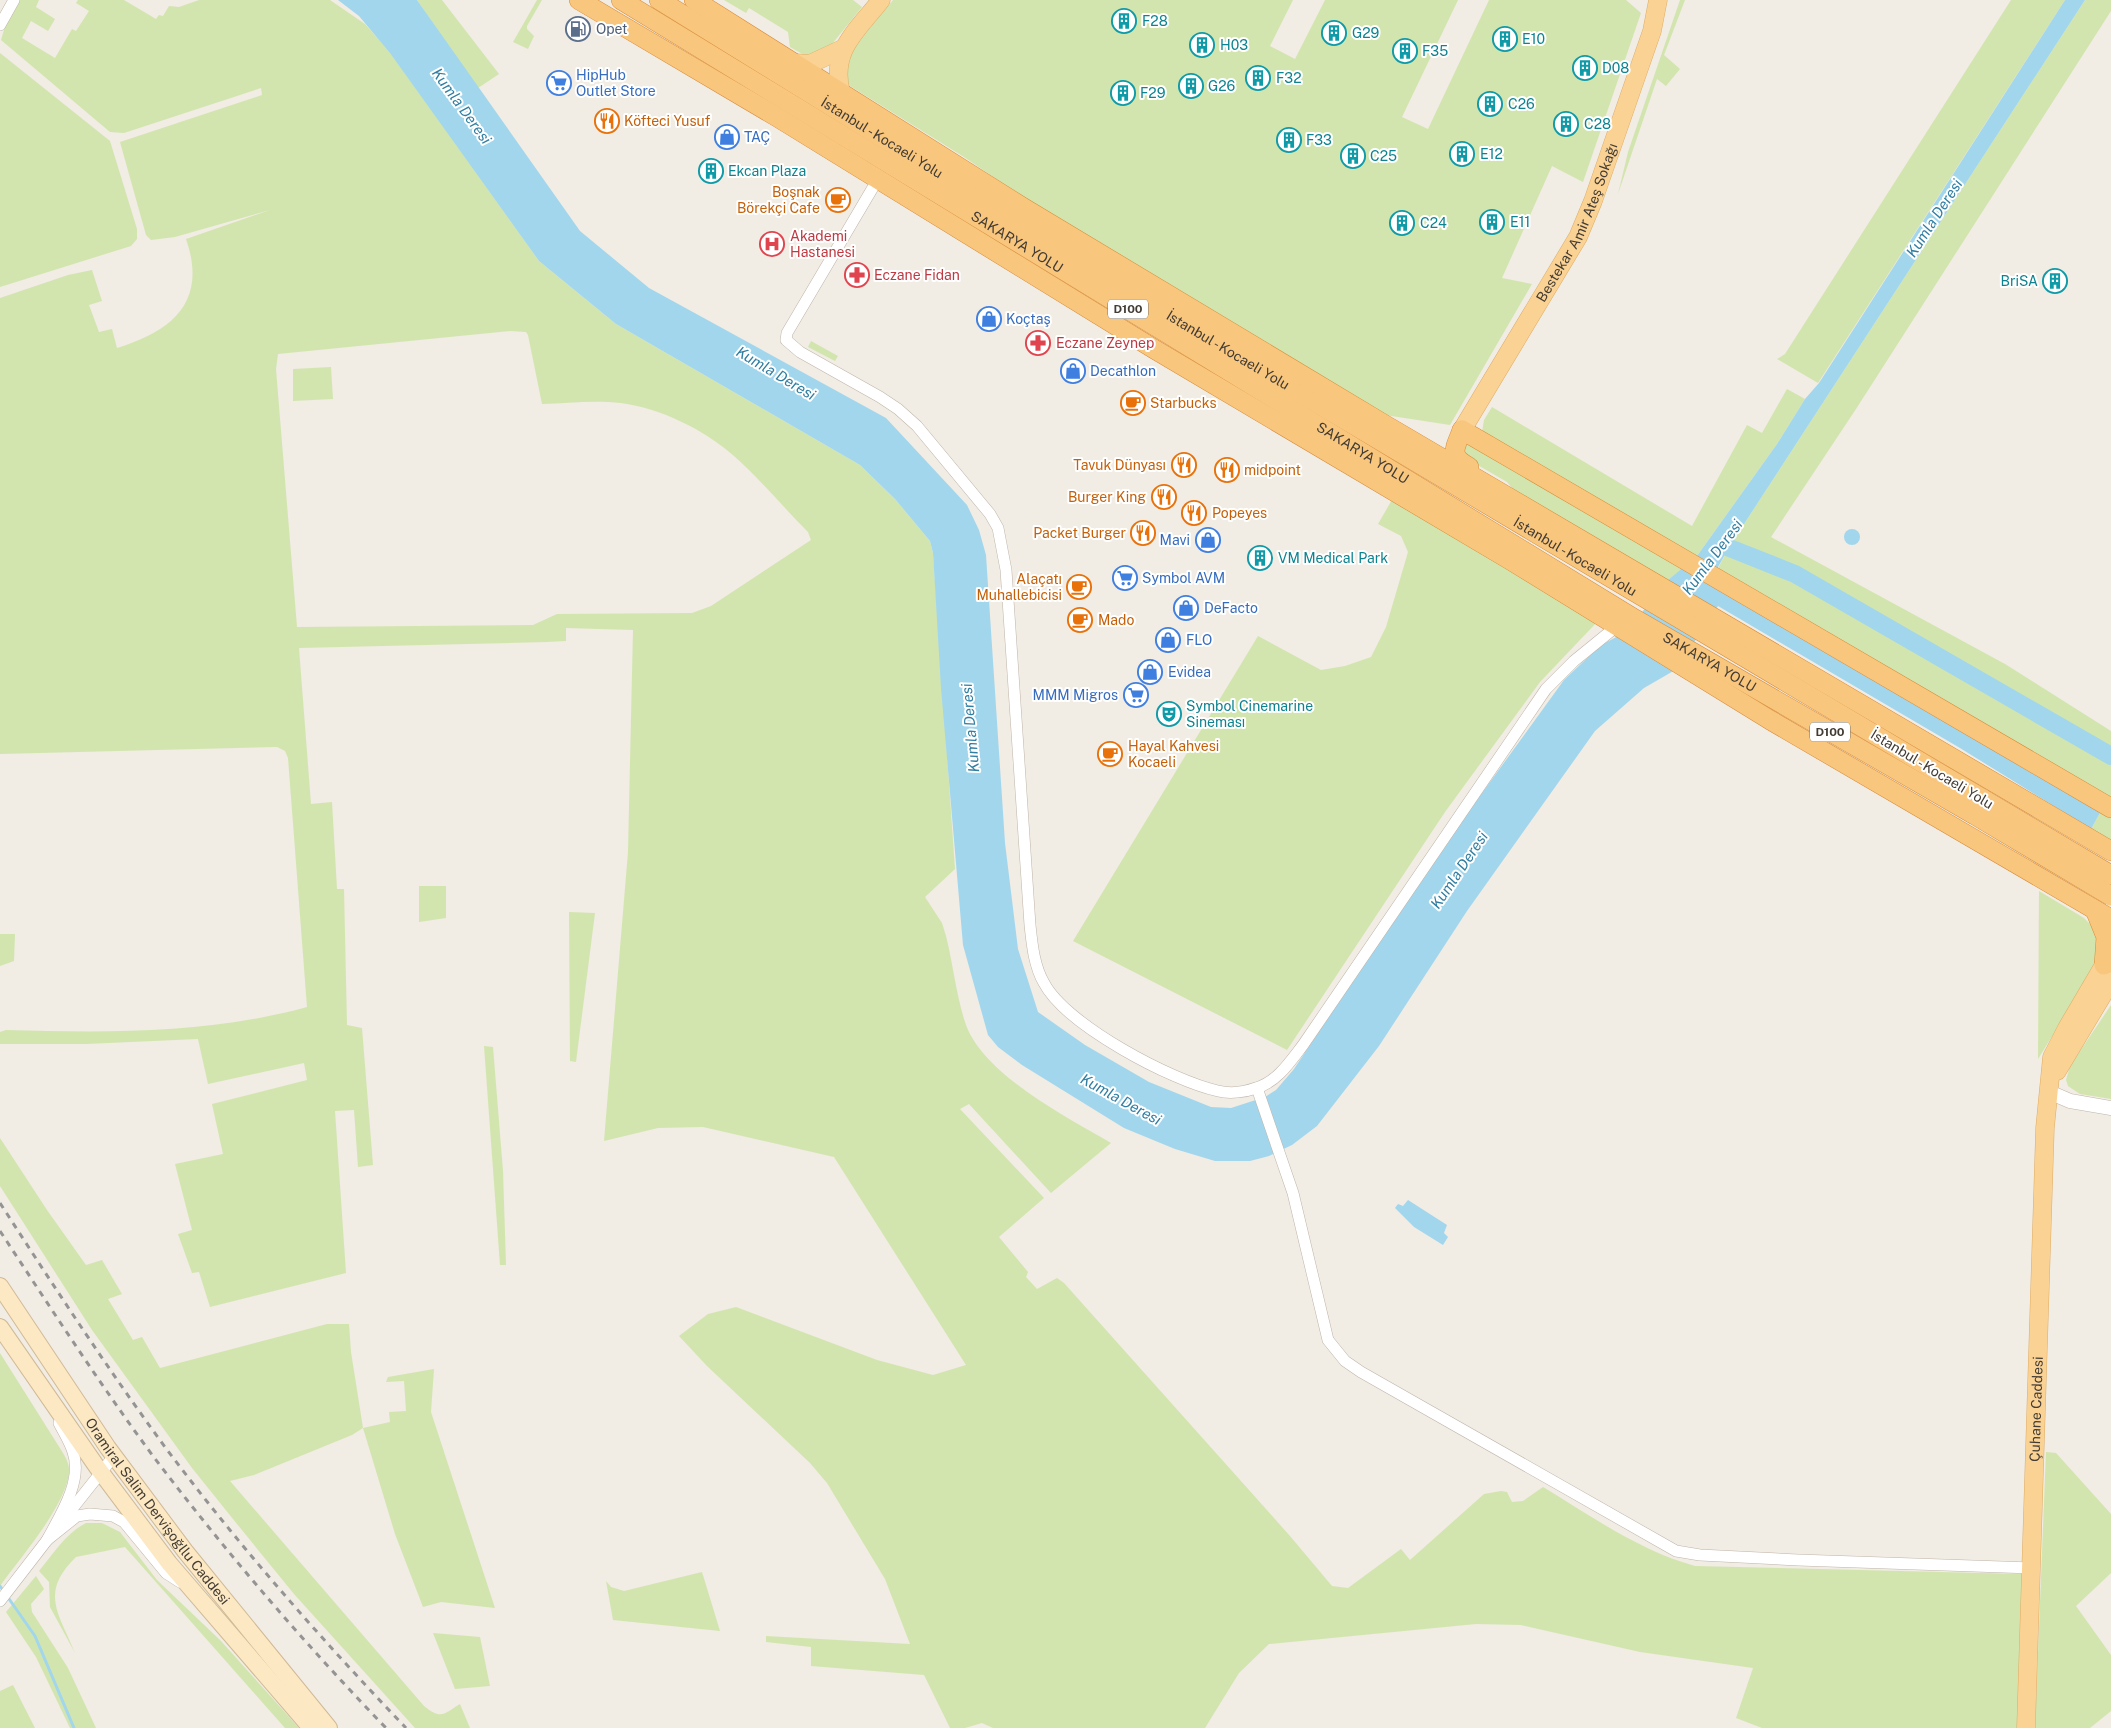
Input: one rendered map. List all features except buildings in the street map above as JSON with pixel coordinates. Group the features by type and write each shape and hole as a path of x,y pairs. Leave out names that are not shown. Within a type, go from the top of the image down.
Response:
{"highway":[{"path":"579,0 878,179 1154,349 1626,626"},
{"name":"SAKARYA YOLU","path":"621,0 1626,626 1978,806 2111,896"},
{"name":"İstanbul - Kocaeli Yolu","path":"659,0 1184,324 1730,649 1978,806 2111,875"},
{"path":"668,0 712,32"},
{"path":"694,0 1024,208 1416,442 2110,850 2110,868 2104,882 2094,892 2073,897"},
{"path":"1416,442 1428,445 1447,443 1462,430"},
{"path":"1462,430 1454,452 1456,458 1492,480 1510,497"},
{"path":"1462,430 1675,552 2111,808"},
{"path":"1730,649 1862,705"},
{"path":"1692,659 1838,759 2103,915 2108,973"}],"main road":[{"path":"795,64 810,64 842,48 881,0"},
{"name":"Bestekar Amir Ateş Sokağı","path":"1462,430 1578,237 1593,201 1661,2"},
{"path":"842,48 838,79 842,93"},
{"name":"Çuhane Caddesi","path":"2026,1728 2046,1109 2050,1069 2058,1044 2108,973 2111,945"},
{"name":"Oramiral Salim Dervişoğllu Caddesi","path":"0,1286 38,1346 114,1456 185,1551 329,1728"},
{"name":"Oramiral Salim Dervişoğllu Caddesi","path":"0,1327 101,1472 192,1590 312,1728"}],"street":[{"path":"0,25 14,0"},
{"path":"878,179 787,333 786,340 800,352 898,409 950,462 990,514 998,528 1005,568 1030,925 1037,966 1044,984 1057,1001 1077,1018 1156,1069 1220,1092 1258,1091 1273,1080 1302,1045 1546,689 1574,661 1626,626"},
{"path":"1258,1091 1293,1193 1328,1340 1340,1357 1360,1372 1663,1544 1687,1554 2032,1568"},
{"path":"2048,1092 2070,1101 2111,1108"},
{"path":"44,1392 74,1452 75,1462 68,1499 47,1540"},
{"path":"0,1601 114,1456"},
{"path":"47,1540 77,1516 90,1514 113,1516 124,1522 166,1573 192,1590"}],"green space":[{"path":"19,0 39,0 36,7 55,19 48,31 31,21 22,38 55,58 72,29 76,31 89,11 76,3 78,0 124,0 156,19 159,15 163,16 169,6 179,7 199,0 330,0 365,24 390,52 539,261 616,324 860,465 895,499 930,541 933,553 955,869 925,897 942,923 965,1022 974,1041 988,1059 1006,1076 1049,1107 1111,1143 1051,1193 969,1104 960,1109 1044,1198 999,1237 1028,1272 1026,1277 1037,1289 1057,1278 1064,1283 1290,1536 1332,1586 1348,1588 1401,1549 1410,1560 1484,1494 1501,1491 1507,1492 1512,1502 1523,1501 1543,1487 1635,1542 1695,1566 2023,1574 2017,1728 1762,1728 1736,1718 1753,1668 1640,1652 1521,1625 1476,1624 1269,1644 1239,1673 1205,1728 993,1728 982,1723 965,1728 950,1728 924,1675 811,1666 811,1647 766,1642 766,1636 910,1644 885,1579 827,1483 810,1463 707,1366 679,1336 708,1314 736,1307 877,1360 933,1375 966,1365 834,1157 703,1127 658,1128 604,1141 628,852 633,630 566,628 566,641 299,648 311,804 332,802 337,889 344,889 347,1025 362,1028 373,1165 358,1167 354,1110 335,1111 346,1273 210,1307 199,1272 192,1273 178,1234 192,1230 175,1164 223,1154 212,1104 307,1080 304,1063 208,1084 198,1039 86,1044 0,1044 0,1032 6,1030 120,1031 196,1027 270,1016 307,1007 288,758 285,751 277,747 0,754 0,298 68,275 92,270 102,301 89,305 99,332 112,329 117,348 154,333 169,323 180,311 188,297 192,280 192,261 186,239 270,210 175,237 151,240 146,235 120,142 262,95 261,88 124,133 110,132 1,40 6,23","holes":["510,331 526,332 542,404 621,403 666,415 696,429 722,446 753,474 808,532 811,540 711,606 692,613 557,614 533,625 297,627 276,369 278,354"]},
{"path":"417,0 442,0 499,74 478,88"},
{"path":"537,0 542,0 527,26 527,29 534,36 528,49 513,42"},
{"path":"724,0 853,0 862,7 828,49 814,58 790,47 788,32 749,8 746,13"},
{"path":"893,0 1293,0 1270,46 1295,59 1325,0 1458,0 1402,117 1428,129 1489,0 1626,0 1641,13 1583,182 1552,166 1502,278 1532,284 1450,425 1385,415 1030,202 964,157 850,86 844,77 844,66 856,47"},
{"path":"1680,0 1685,0 1664,55 1680,69 1666,86 1657,79 1618,194 1628,152"},
{"path":"2011,0 2065,0 1818,383 1777,359 1785,354"},
{"path":"2085,0 2111,0 2111,11 1856,409 1771,537 2005,664 2111,731 2111,800 1718,568 1731,544"},
{"path":"0,53 110,141 137,229 137,239 131,246 0,287"},
{"path":"811,341 838,356 835,361 808,347"},
{"path":"331,367 333,399 293,401 293,369"},
{"path":"1787,389 1805,399 1777,444 1697,556 1482,432 1484,420 1492,407 1692,526 1747,425 1762,433"},
{"path":"1465,446 1479,447 1687,565 1668,580 1516,493 1507,482 1462,456"},
{"path":"1393,498 1598,621 1540,682 1445,812 1287,1050 1073,941 1258,636 1321,670 1345,666 1371,657 1386,627 1408,552 1401,536 1378,524"},
{"path":"2101,811 2111,817 2111,840 2091,829"},
{"path":"419,886 446,886 446,918 419,922"},
{"path":"2039,891 2084,918 2091,925 2100,945 2096,965 2038,1059"},
{"path":"569,912 595,913 576,1062 570,1061"},
{"path":"0,934 15,934 14,961 0,966"},
{"path":"2111,1005 2111,1099 2080,1094 2068,1086 2066,1080 2070,1066"},
{"path":"484,1046 493,1047 503,1171 506,1265 500,1265"},
{"path":"0,1138 86,1265 102,1260 122,1294 108,1299 133,1340 142,1337 160,1368 327,1324 349,1324 351,1352 363,1428 352,1435 254,1475 230,1481 424,1706 435,1713 442,1714 460,1704 470,1728 415,1728 294,1594 192,1468 92,1330 0,1186"},
{"path":"0,1353 63,1453 68,1463 69,1474 59,1502 50,1517 0,1586"},
{"path":"434,1369 431,1412 495,1608 441,1602 423,1607 395,1534 363,1428 390,1422 389,1412 406,1411 404,1381 386,1382 388,1377"},
{"path":"2046,1452 2056,1453 2111,1514 2111,1573 2076,1606 2111,1655 2111,1711 2090,1728 2035,1728"},
{"path":"86,1523 102,1523 120,1532 157,1580 221,1641 299,1728 285,1728 125,1547 76,1557 58,1582 55,1593 56,1604 75,1653 50,1607 49,1582 39,1571 66,1538"},
{"path":"702,1572 720,1631 613,1620 606,1581 611,1587 624,1591"},
{"path":"36,1576 44,1589 31,1604 32,1612 68,1668 96,1728 70,1728 36,1657 6,1612"},
{"path":"433,1633 480,1637 490,1686 455,1689"},
{"path":"13,1685 35,1728 0,1728 0,1691"}],"water":[{"name":"Kumla Deresi","path":"338,0 417,0 580,231 649,288 886,418 967,505 979,530 986,555 1005,843 1018,949 1038,1012 1085,1045 1149,1082 1211,1107 1231,1108 1265,1097 1276,1090 1294,1069 1432,862 1564,680 1601,645 1626,632 1668,580 1697,556 1777,444 1805,399 1819,383 2065,0 2085,0 1731,544 1709,583 2101,811 2091,829 1960,748 1718,606 1689,650 1682,666 1644,688 1595,731 1467,911 1379,1046 1317,1126 1292,1145 1269,1156 1250,1161 1215,1161 1175,1149 1124,1128 1022,1065 998,1047 988,1035 963,945 941,688 933,553 930,541 895,499 860,465 616,324 539,261 390,53 359,16"},
{"path":"1852,529 1858,531 1860,537 1858,543 1852,545 1846,543 1844,537 1846,531"},
{"path":"1408,1200 1447,1225 1444,1233 1448,1237 1443,1245 1414,1227 1395,1208 1398,1204 1403,1206"}],"waterway":[{"name":"Kumla Deresi","path":"1722,545 1795,574 2111,756"},
{"path":"0,1586 35,1636 74,1728"}],"railway":[{"path":"0,1203 101,1357 193,1484 281,1591 406,1728"},
{"path":"0,1231 113,1401 180,1491 265,1595 386,1728"}],"place":[{"name":"F28","path":"1124,21"},
{"name":"Opet","path":"578,29"},
{"name":"G29","path":"1334,33"},
{"name":"E10","path":"1505,39"},
{"name":"H03","path":"1202,45"},
{"name":"F35","path":"1405,51"},
{"name":"D08","path":"1585,68"},
{"name":"F32","path":"1258,78"},
{"name":"HipHub Outlet Store","path":"559,83"},
{"name":"G26","path":"1191,86"},
{"name":"F29","path":"1123,93"},
{"name":"C26","path":"1490,104"},
{"name":"Köfteci Yusuf","path":"607,121"},
{"name":"C28","path":"1566,124"},
{"name":"TAÇ","path":"727,137"},
{"name":"F33","path":"1289,140"},
{"name":"E12","path":"1462,154"},
{"name":"C25","path":"1353,156"},
{"name":"Ekcan Plaza","path":"711,171"},
{"name":"Boşnak Börekçi Cafe","path":"838,200"},
{"name":"E11","path":"1492,222"},
{"name":"C24","path":"1402,223"},
{"name":"Akademi Hastanesi","path":"772,244"},
{"name":"Eczane Fidan","path":"857,275"},
{"name":"BriSA","path":"2055,281"},
{"name":"Koçtaş","path":"989,319"},
{"name":"Eczane Zeynep","path":"1038,343"},
{"name":"Decathlon","path":"1073,371"},
{"name":"Starbucks","path":"1133,403"},
{"name":"Tavuk Dünyası","path":"1184,465"},
{"name":"midpoint","path":"1227,470"},
{"name":"Burger King","path":"1164,497"},
{"name":"Popeyes","path":"1194,513"},
{"name":"Packet Burger","path":"1143,533"},
{"name":"Mavi","path":"1208,540"},
{"name":"VM Medical Park","path":"1260,558"},
{"name":"Symbol AVM","path":"1125,578"},
{"name":"Alaçatı Muhallebicisi","path":"1079,587"},
{"name":"DeFacto","path":"1186,608"},
{"name":"Mado","path":"1080,620"},
{"name":"FLO","path":"1168,640"},
{"name":"Evidea","path":"1150,672"},
{"name":"MMM Migros","path":"1136,695"},
{"name":"Symbol Cinemarine Sineması","path":"1169,714"},
{"name":"Hayal Kahvesi Kocaeli","path":"1110,754"}]}
